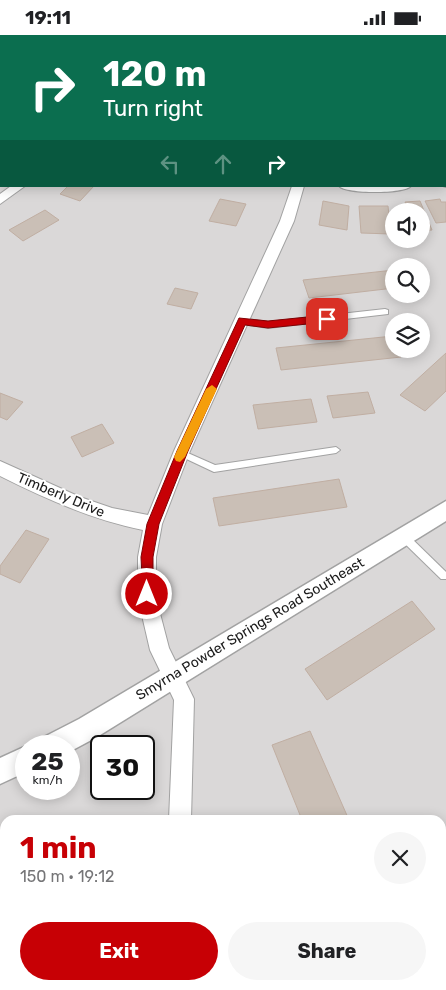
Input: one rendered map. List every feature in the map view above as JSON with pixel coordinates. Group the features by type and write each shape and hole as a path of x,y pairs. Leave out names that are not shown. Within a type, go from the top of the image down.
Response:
{"street":[{"path":"0,200 18,187"},
{"path":"180,815 184,699 160,650 147,598 147,557 153,524 181,453 287,221 298,187"},
{"path":"357,187 388,187"},
{"name":"Timberly Drive","path":"0,467 72,503 107,515 153,524"},
{"name":"Smyrna Powder Springs Road Southeast","path":"74,735 446,510"},
{"path":"0,771 15,764"}],"lane":[{"path":"242,321 268,325 385,312"},
{"path":"181,453 214,469 336,450"},
{"path":"403,536 444,576"}],"shaded area":[{"path":"0,187 446,187 446,815 0,815"}],"building":[{"path":"67,187 93,187 80,201 60,194"},
{"path":"220,199 246,204 236,226 209,221"},
{"path":"440,199 441,202 446,202 446,222 436,223 430,211 430,203 425,201"},
{"path":"323,201 349,206 347,230 319,225"},
{"path":"420,201 421,203 405,203"},
{"path":"359,206 385,206 385,234 361,233"},
{"path":"45,210 59,220 23,241 9,230"},
{"path":"385,271 385,289 309,298 303,280"},
{"path":"175,288 198,293 191,309 167,304"},
{"path":"385,337 385,358 392,358 281,370 276,348"},
{"path":"446,353 446,391 425,411 400,395"},
{"path":"368,392 375,413 333,418 327,396"},
{"path":"0,393 23,402 7,420 0,417"},
{"path":"311,399 317,422 258,429 253,405"},
{"path":"102,424 114,443 82,457 71,437"},
{"path":"339,479 347,507 219,526 213,498"},
{"path":"26,530 49,539 20,583 0,574 0,566"},
{"path":"412,601 435,629 327,700 305,669"},
{"path":"310,731 347,815 300,815 272,745"}],"slow traffic":[{"path":"180,457 212,389"}],"route":[{"path":"147,594 147,557 153,524 182,451 242,321 268,325 327,319"}]}
